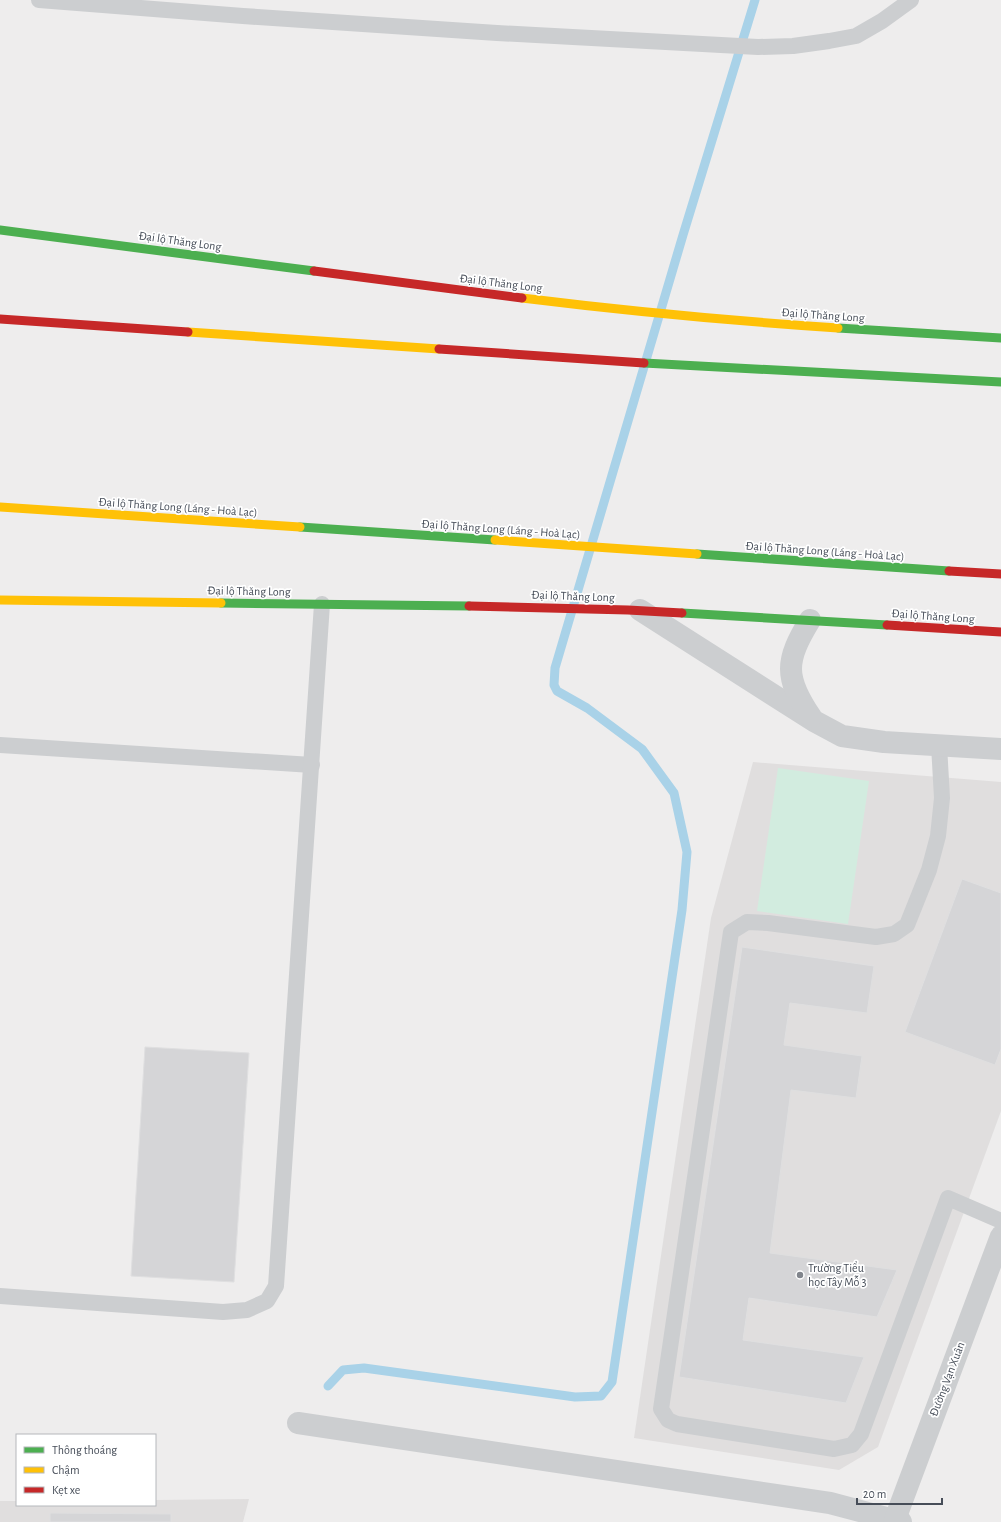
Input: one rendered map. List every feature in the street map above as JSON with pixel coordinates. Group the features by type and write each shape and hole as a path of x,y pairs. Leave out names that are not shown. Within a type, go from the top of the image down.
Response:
{"main road":[{"name":"Đại lộ Thăng Long","path":"0,230 585,306 732,321 1001,338"},
{"path":"0,319 591,360 1001,382"},
{"name":"Đại lộ Thăng Long (Láng - Hoà Lạc)","path":"0,507 1001,574"},
{"name":"Đại lộ Thăng Long","path":"0,600 510,606 634,610 1001,632"}],"street":[{"path":"634,610 814,721 842,736 884,742 1001,749"},
{"path":"810,620 793,651 791,666 792,684 814,721"},
{"name":"Đường Vạn Xuân","path":"896,1521 994,1274 1001,1236"},
{"path":"298,1423 830,1503 896,1521"}],"lane":[{"path":"39,0 243,16 497,33 758,47 793,46 856,36 882,21 911,0"},
{"path":"0,1296 223,1312 247,1310 267,1301 276,1286 322,604"},
{"path":"0,745 312,765"},
{"path":"939,745 942,798 938,836 929,870 907,925 894,934 876,937 768,922 747,922 732,932 661,1409 668,1420 677,1424 834,1449 852,1445 861,1434 948,1198 1001,1222"}],"shaded area":[{"name":"Trường Tiểu học Tây Mỗ 3","path":"753,762 1001,782 1001,1111 878,1447 839,1470 634,1438 711,918"},
{"path":"249,1499 243,1522 0,1522 0,1501 16,1501 16,1506 156,1506 156,1500"}],"green space":[{"path":"778,768 869,781 848,924 757,911"}],"building":[{"path":"962,879 1001,893 1001,1049 995,1065 905,1032"},
{"path":"742,947 874,966 867,1013 790,1003 784,1045 862,1056 856,1098 791,1090 770,1253 897,1270 877,1317 749,1298 743,1340 864,1357 846,1403 679,1377"},
{"path":"145,1047 249,1053 234,1282 131,1276"},
{"path":"50,1513 171,1514 171,1522 50,1522"}],"waterway":[{"path":"328,1386 343,1370 364,1368 575,1397 601,1396 612,1382 682,910 687,852 674,793 642,749 587,708 557,691 554,685 555,668 683,235 755,0"}],"traffic: fast":[{"path":"0,230 314,271"},
{"path":"838,328 1001,338"},
{"path":"644,363 1001,382"},
{"path":"300,527 495,540"},
{"path":"697,554 949,571"},
{"path":"221,603 469,606"},
{"path":"682,613 887,625"}],"traffic: slow":[{"path":"522,298 680,315 838,328"},
{"path":"188,332 439,349"},
{"path":"0,507 300,527"},
{"path":"495,540 697,554"},
{"path":"0,600 221,603"}],"traffic: jam":[{"path":"314,271 522,298"},
{"path":"0,319 188,332"},
{"path":"439,349 644,363"},
{"path":"949,571 1001,574"},
{"path":"469,606 628,610 682,613"},
{"path":"887,625 1001,632"}],"place":[{"name":"Trường Tiểu học Tây Mỗ 3","path":"800,1275"}]}
